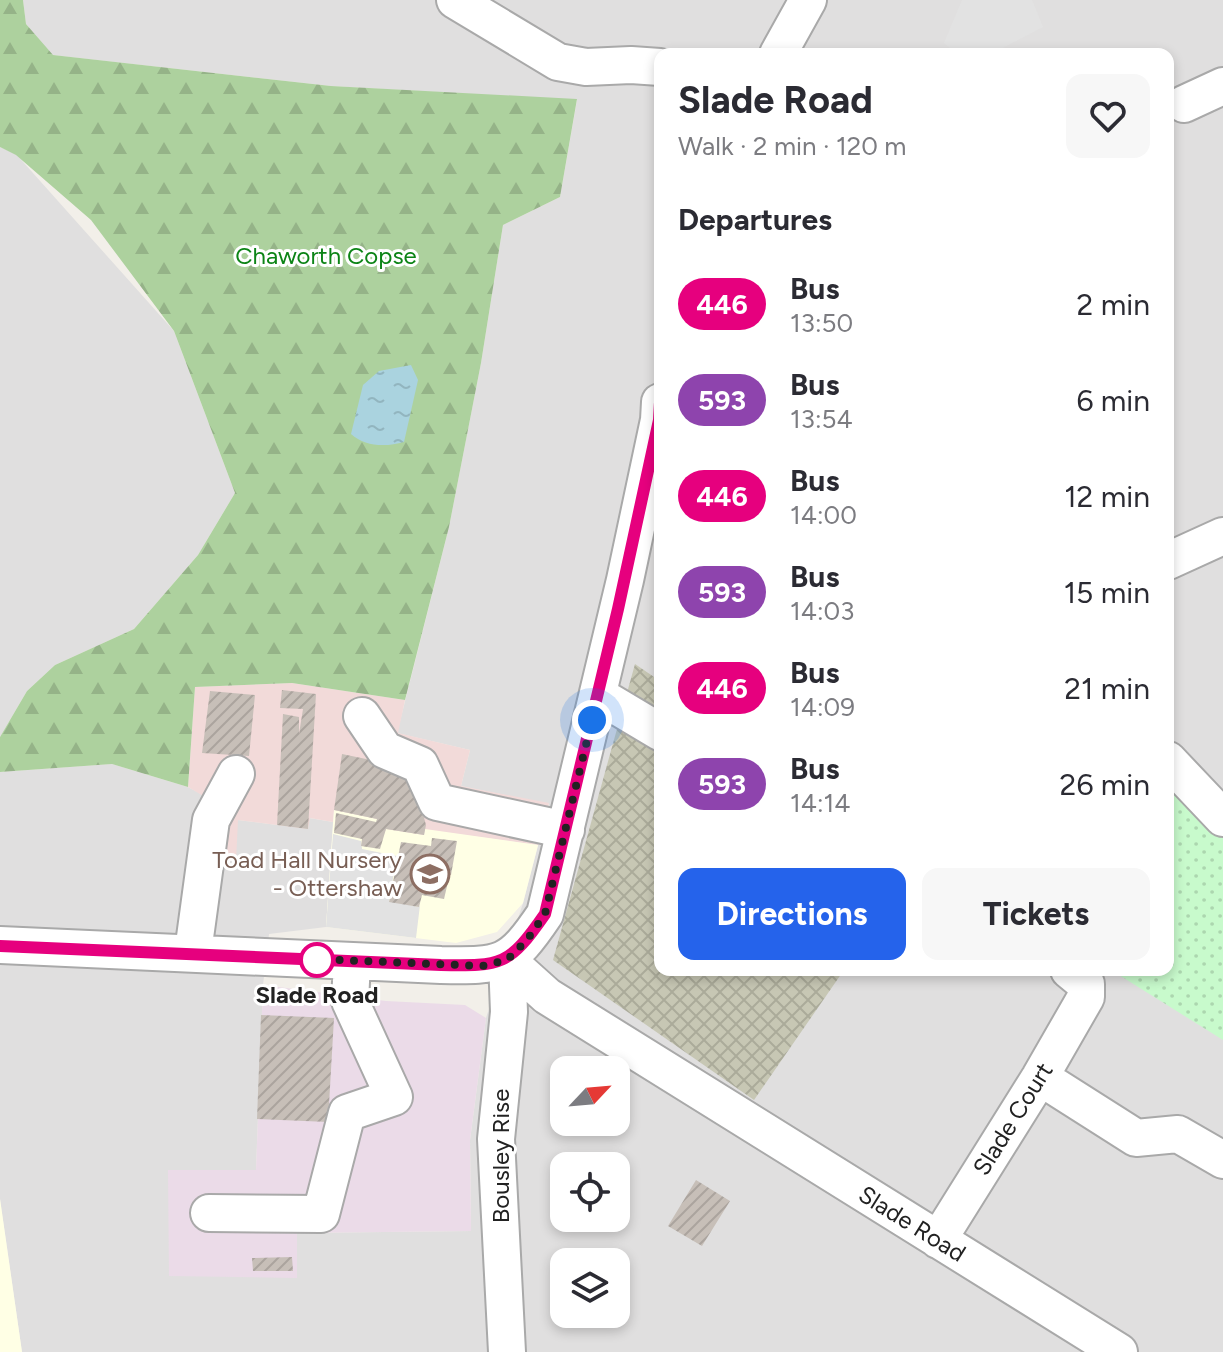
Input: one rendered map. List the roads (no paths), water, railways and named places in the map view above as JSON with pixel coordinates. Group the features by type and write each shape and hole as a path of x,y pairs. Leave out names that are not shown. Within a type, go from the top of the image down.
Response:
{"street":[{"path":"455,0 558,62 586,67 654,67"},
{"path":"781,48 808,0"},
{"path":"1184,104 1222,89"},
{"path":"0,945 482,966 507,960 527,940 545,914 598,695 649,518 654,469"},
{"path":"1174,558 1223,536"},
{"path":"598,695 654,728"},
{"path":"362,716 385,750 420,765 437,802 566,830"},
{"path":"1174,766 1223,818"},
{"path":"193,952 211,820 236,774"},
{"name":"Slade Road","path":"507,960 547,996 1119,1352"},
{"name":"Bousley Rise","path":"507,960 509,1012 496,1139 507,1352"},
{"path":"209,1213 321,1214 347,1113 394,1097 350,1001 352,962"},
{"name":"Slade Court","path":"938,1240 1040,1077 1077,983"},
{"path":"1040,1077 1136,1138 1178,1134 1223,1160"}],"water":[{"path":"411,365 418,380 404,442 376,445 351,434 363,385 379,371"}],"place":[{"name":"Toad Hall Nursery - Ottershaw","path":"430,874"},
{"name":"Slade Road","path":"317,960"}],"park label":[{"name":"Chaworth Copse","path":"326,256"}]}
